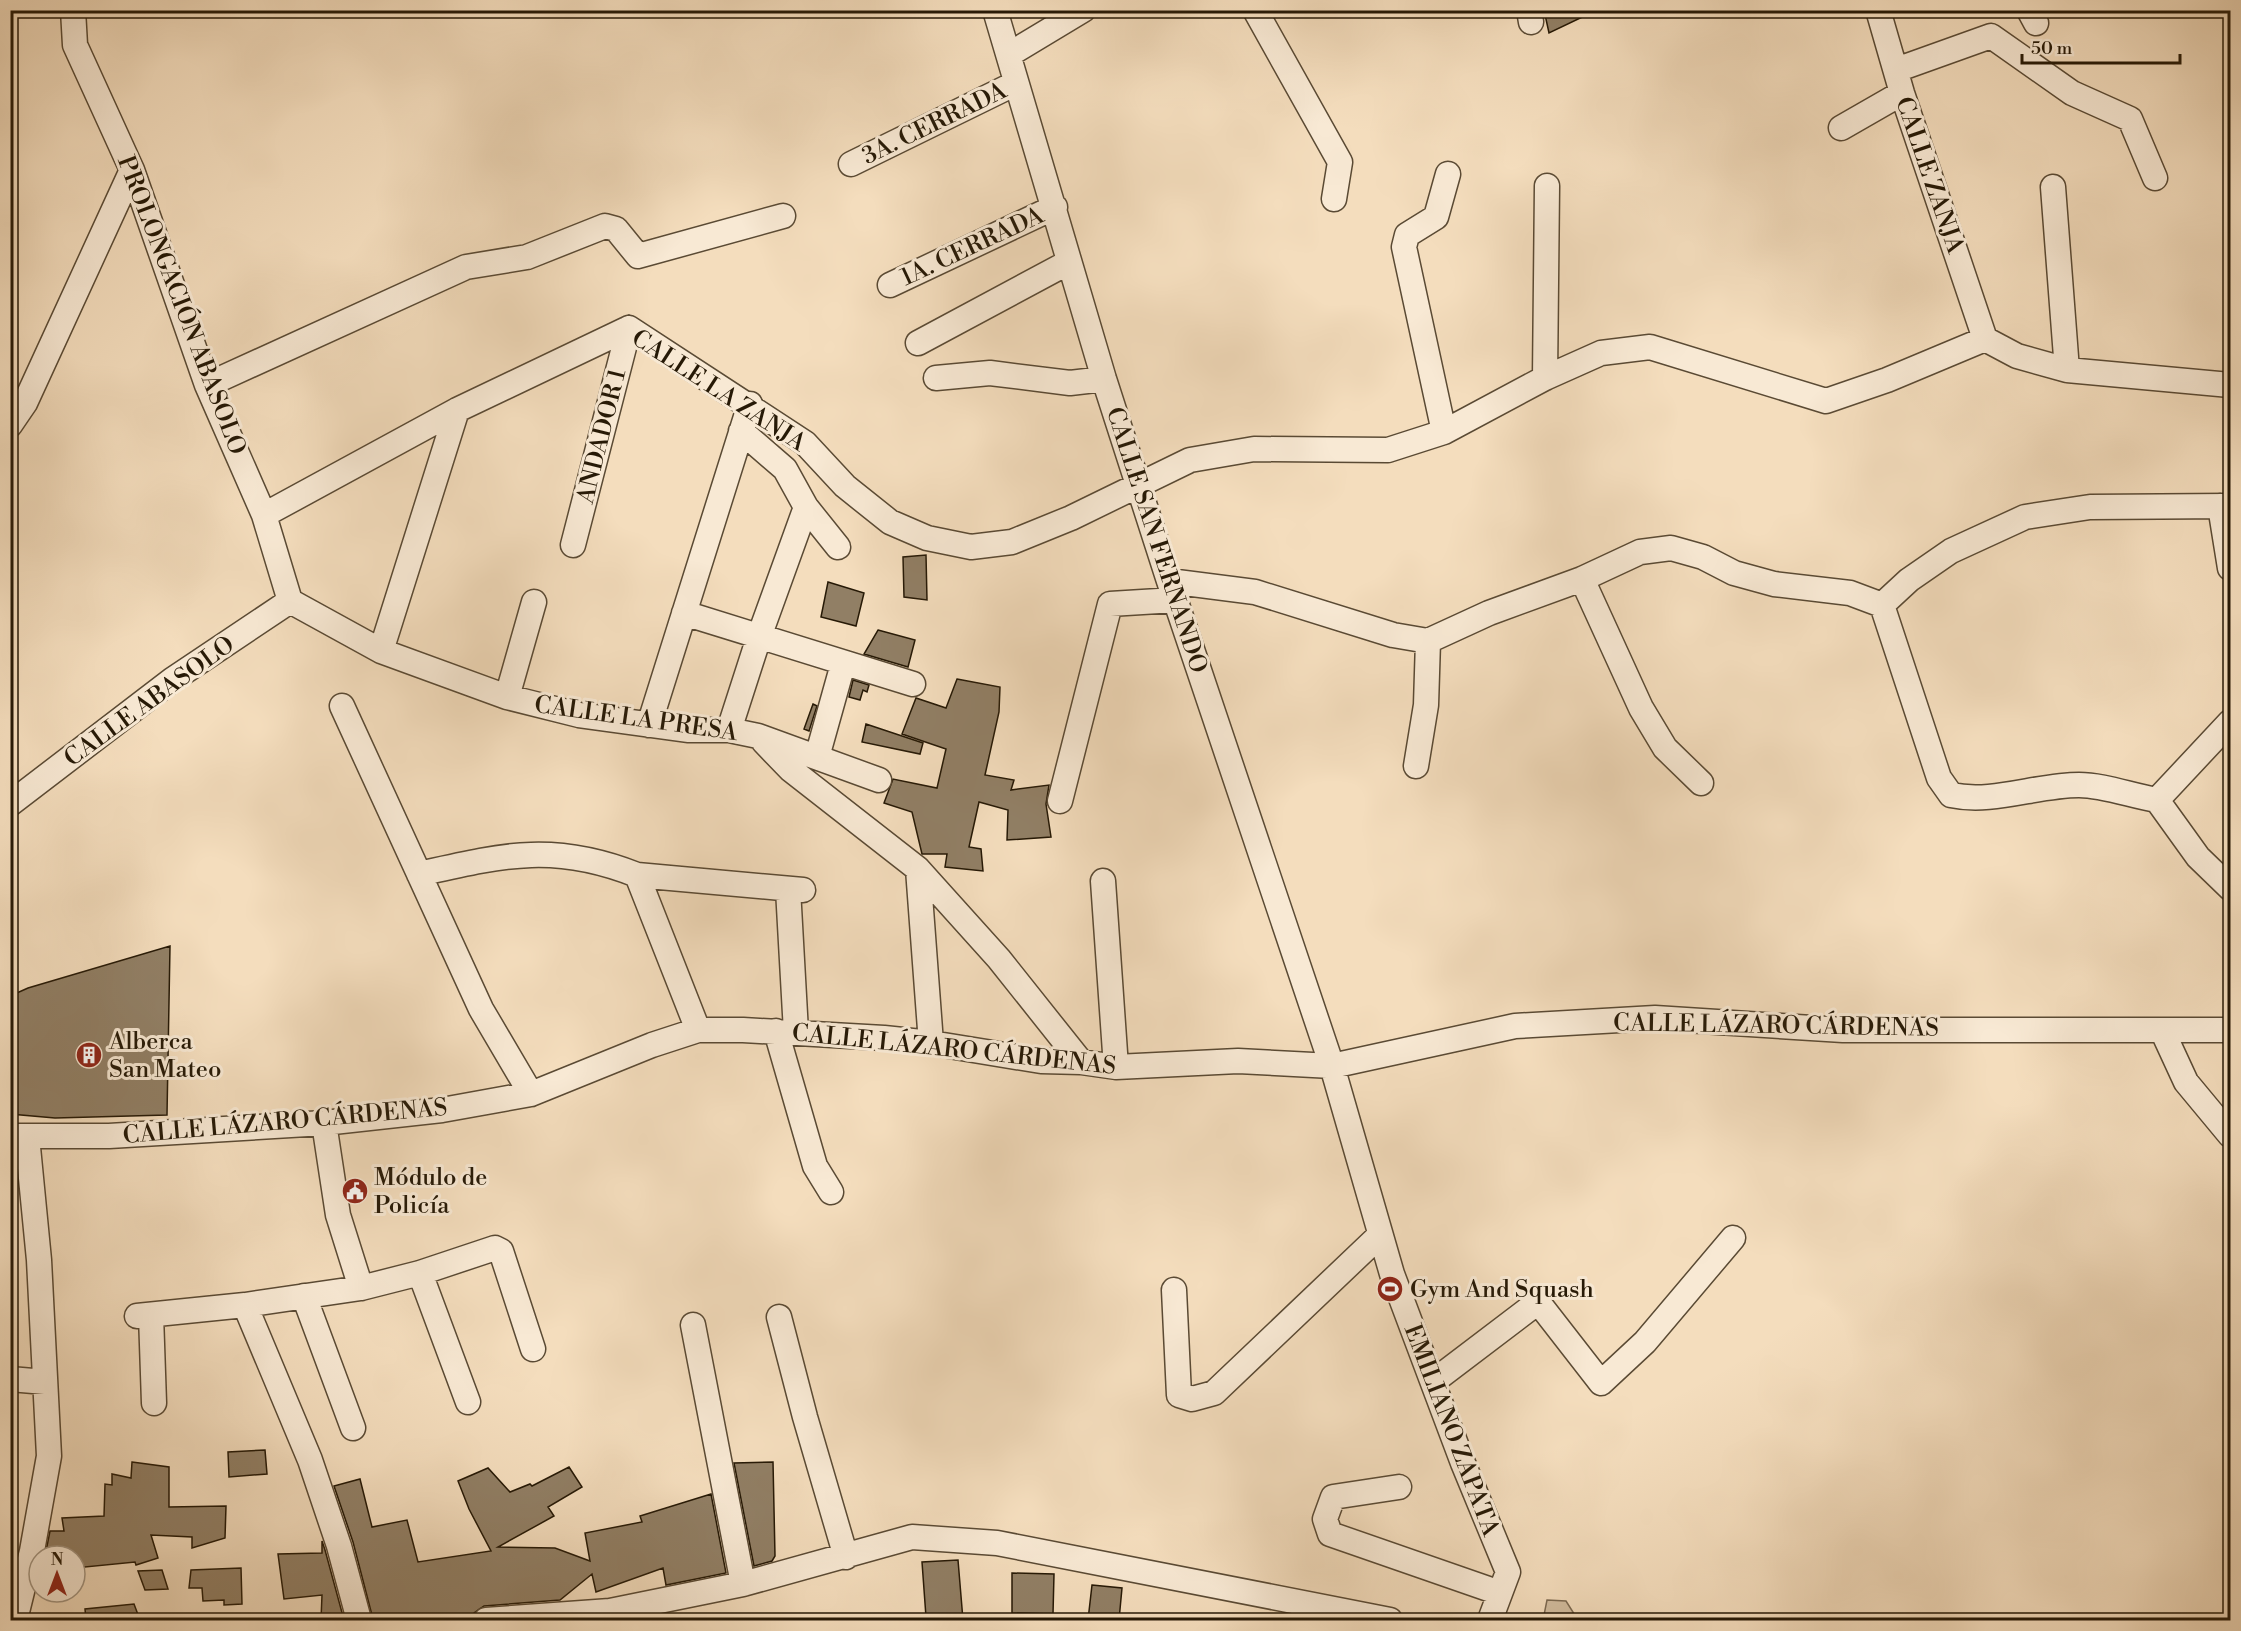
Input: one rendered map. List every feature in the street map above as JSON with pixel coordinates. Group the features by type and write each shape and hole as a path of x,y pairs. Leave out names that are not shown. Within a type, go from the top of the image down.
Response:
{"street":[{"name":"PROLONGACIÓN ABASOLO","path":"73,10 75,45 132,170 207,385 264,515 290,601"},
{"name":"CALLE SAN FERNANDO","path":"995,10 1010,54 1016,83 1104,379 1172,590 1332,1066"},
{"path":"1010,54 1083,10"},
{"path":"1255,10 1340,162 1334,199"},
{"name":"CALLE ZANJA","path":"1878,10 1899,82 1985,339"},
{"path":"1841,128 1899,82 1991,36 2072,93 2130,118 2155,178"},
{"name":"3A. CERRADA","path":"851,164 1016,83"},
{"path":"10,425 25,404 132,170"},
{"path":"1444,432 1404,247 1407,235 1436,217 1448,174"},
{"path":"1545,378 1547,186"},
{"path":"2053,187 2067,370"},
{"name":"1A. CERRADA","path":"890,285 1054,207"},
{"path":"207,385 466,267 527,257 605,226 612,225 638,256 783,216"},
{"path":"918,343 1069,262"},
{"name":"CALLE LA ZANJA","path":"264,515 457,410 629,328 750,404 805,443 845,486 890,522 927,538 971,547 1012,542 1071,518 1190,460 1243,451 1388,450 1444,432 1545,378 1601,353 1650,347 1826,401 1887,380 1985,339"},
{"name":"ANDADOR 1","path":"573,545 629,328"},
{"path":"1985,339 2017,356 2067,370 2230,385"},
{"path":"936,378 990,373 1070,383 1104,379"},
{"path":"649,725 750,404"},
{"path":"381,651 457,410"},
{"path":"741,431 785,469 806,507 838,547"},
{"path":"1882,605 1909,580 1952,551 2025,517 2091,507 2225,506 2230,568"},
{"path":"729,730 759,637 806,507"},
{"path":"1060,801 1110,604 1172,590 1255,592 1393,634 1428,641 1489,613 1582,579 1640,552 1671,548 1703,557 1734,573 1774,584 1850,593 1882,605"},
{"path":"1582,579 1641,708 1665,748 1701,783"},
{"name":"CALLE LA PRESA","path":"290,601 381,651 507,698 579,715 689,730 729,730 758,736 790,769 918,869 999,959 1081,1062"},
{"name":"CALLE ABASOLO","path":"10,804 172,680 290,601"},
{"path":"507,698 534,602"},
{"path":"1882,605 1939,778 1951,795 1968,798 2047,787 2082,785 2157,800 2198,857 2230,888"},
{"path":"684,612 912,684"},
{"path":"1416,766 1426,705 1428,641"},
{"path":"817,757 843,664"},
{"path":"342,706 481,1009 531,1094"},
{"path":"2157,800 2230,722"},
{"path":"758,736 879,780"},
{"path":"419,874 491,858 534,854 584,858 637,875 796,889 786,1032 815,1166 831,1192"},
{"path":"918,869 931,1042"},
{"path":"637,875 698,1030"},
{"path":"1103,881 1116,1067"},
{"name":"CALLE LÁZARO CÁRDENAS","path":"19,1137 109,1136 324,1123 442,1110 531,1094 652,1045 698,1030 786,1032 931,1042 1041,1061 1081,1062 1116,1067 1238,1061 1332,1066 1515,1026 1655,1018 1843,1030 2230,1030"},
{"path":"2162,1030 2186,1082 2230,1135"},
{"name":"EMILIANO ZAPATA","path":"1332,1066 1380,1235 1463,1463 1508,1572 1490,1620"},
{"path":"324,1123 338,1215 361,1288"},
{"path":"15,1620 33,1551 49,1456 39,1260 19,1137"},
{"path":"1174,1290 1179,1395 1192,1400 1214,1394 1380,1235"},
{"path":"1434,1381 1538,1302 1601,1383 1644,1342 1733,1238"},
{"path":"154,1403 144,1315 245,1305 361,1288 420,1273 495,1248 501,1251 533,1349"},
{"path":"420,1273 468,1402"},
{"path":"304,1296 353,1428"},
{"path":"245,1305 310,1460 339,1546 359,1620"},
{"path":"779,1317 805,1417 846,1557"},
{"path":"693,1325 743,1584"},
{"path":"10,1379 45,1382"},
{"path":"1399,1487 1333,1497 1325,1519 1330,1534 1500,1593"},
{"path":"486,1620 610,1611 743,1584 912,1537 997,1543 1390,1620"}],"shaded area":[{"path":"1547,1600 1566,1601 1578,1620 1543,1620"}],"building":[{"path":"1544,10 1597,10 1549,33"},
{"path":"926,555 927,600 904,597 903,557"},
{"path":"828,582 864,593 856,626 821,617"},
{"path":"878,630 915,640 908,667 864,654"},
{"path":"957,679 1000,687 999,712 985,775 1014,780 1011,790 1049,785 1046,804 1051,837 1007,840 1008,810 979,802 969,847 981,849 983,871 945,867 947,854 922,854 912,812 884,803 893,779 937,788 946,749 902,734 916,698 946,708"},
{"path":"853,680 869,685 867,692 863,690 860,700 849,697"},
{"path":"813,704 817,706 809,731 804,729"},
{"path":"866,724 923,743 920,754 862,742"},
{"name":"Alberca San Mateo","path":"170,946 167,1115 55,1118 10,1114 10,996 28,988"},
{"path":"265,1450 267,1474 229,1477 228,1452"},
{"path":"132,1462 169,1467 169,1507 226,1506 225,1538 192,1548 192,1537 151,1535 158,1558 136,1565 135,1562 87,1567 87,1544 47,1544 50,1531 64,1531 62,1518 104,1516 105,1484 112,1485 112,1474 131,1478"},
{"path":"773,1462 775,1556 772,1561 754,1566 734,1463"},
{"path":"569,1467 582,1487 548,1507 554,1516 498,1547 555,1548 590,1561 585,1533 642,1522 640,1516 711,1494 726,1573 666,1585 663,1568 596,1592 592,1574 560,1600 484,1606 474,1613 472,1620 464,1620 464,1615 435,1618 380,1616 381,1620 373,1619 353,1542 334,1486 360,1479 372,1527 407,1520 418,1562 491,1551 469,1509 458,1481 488,1468 510,1492 530,1484 532,1486"},
{"path":"322,1541 344,1620 321,1620 322,1595 284,1599 278,1554 322,1553"},
{"path":"958,1560 963,1620 947,1620 947,1615 926,1617 922,1562"},
{"path":"241,1568 242,1604 224,1605 224,1600 203,1601 202,1588 189,1588 191,1570"},
{"path":"162,1570 168,1589 145,1590 138,1571"},
{"path":"1012,1573 1054,1574 1053,1614 1012,1613"},
{"path":"1092,1585 1122,1588 1119,1620 1088,1620"},
{"path":"134,1604 140,1620 86,1620 85,1609"}],"place":[{"name":"Alberca San Mateo","path":"89,1055"},
{"name":"Módulo de Policía","path":"355,1191"},
{"name":"Gym And Squash","path":"1390,1289"}]}
